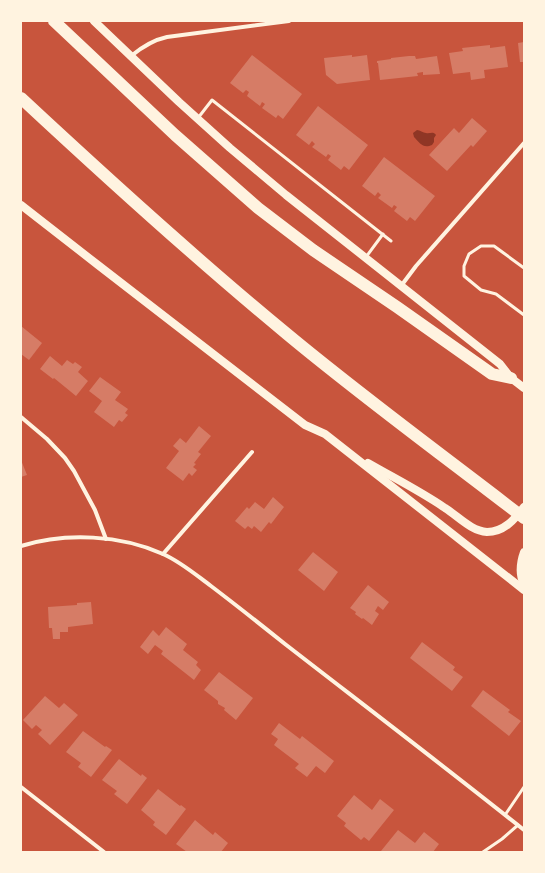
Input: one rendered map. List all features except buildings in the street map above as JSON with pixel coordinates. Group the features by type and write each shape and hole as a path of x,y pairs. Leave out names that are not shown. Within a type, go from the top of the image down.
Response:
{"highway":[{"path":"54,21 175,134 258,208 314,250 492,374 511,378"},
{"path":"21,98 186,248 288,334 407,429 524,518"}],"main road":[{"path":"94,21 230,148 286,195 500,364 511,378 524,388"},
{"path":"21,205 305,424 325,434 524,590"},
{"path":"341,447 445,508 473,528 487,532 507,526 524,507"},
{"path":"524,552 521,568 521,575 524,585"}],"street":[{"path":"130,56 148,44 167,36 289,21"},
{"path":"401,286 416,266 524,144"},
{"path":"21,417 47,439 65,458 74,471 95,510 106,539"},
{"path":"163,554 252,452"},
{"path":"21,546 29,543 84,537 128,543 163,554 192,572 233,603 524,830"},
{"path":"21,787 104,852"}],"lane":[{"path":"198,118 212,100 391,241"},
{"path":"365,258 383,234"},
{"path":"524,268 494,246 481,246 469,254 464,266 464,276 481,290 496,294 524,314"},
{"path":"505,815 524,787"},
{"path":"483,852 502,839 518,825"}],"shaded area":[{"path":"417,130 436,135 432,145 424,146 414,137 413,133"}]}
